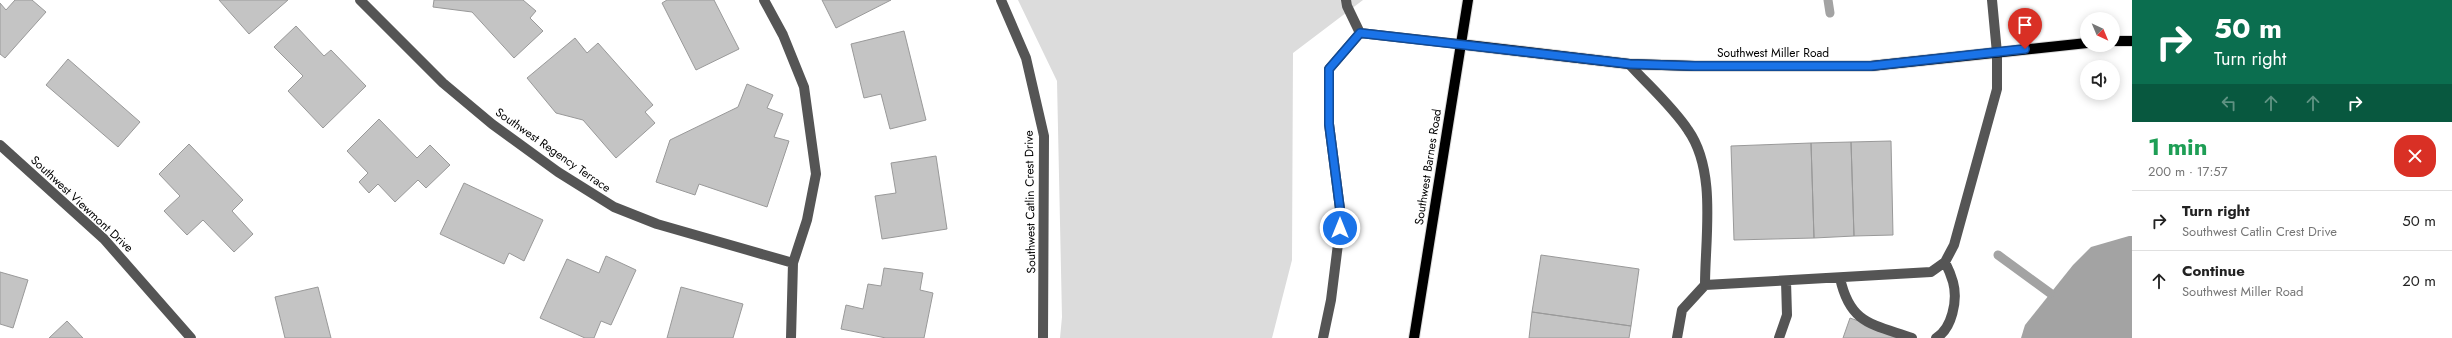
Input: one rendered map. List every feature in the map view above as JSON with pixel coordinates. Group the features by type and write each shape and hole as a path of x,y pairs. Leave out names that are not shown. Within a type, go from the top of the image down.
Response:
{"main road":[{"name":"Southwest Barnes Road","path":"1414,338 1459,44 1468,0"},
{"path":"2120,41 2132,41"},
{"name":"Southwest Miller Road","path":"1459,44 1630,64 1694,66 1871,66 2080,44"}],"street":[{"name":"Southwest Regency Terrace","path":"360,0 443,83 492,124 558,172 614,207 657,224 793,263"},
{"path":"764,0 783,35 804,87 816,174 808,220 793,263 791,338"},
{"name":"Southwest Catlin Crest Drive","path":"1001,0 1026,58 1044,136 1043,338"},
{"path":"1346,0 1347,6 1360,33"},
{"path":"1705,285 1931,272 1945,262 1954,245 1998,89 1997,53 1992,0"},
{"path":"1360,33 1459,44"},
{"path":"1323,338 1331,300 1340,228 1340,209 1329,124 1329,69 1360,33"},
{"path":"1630,64 1689,130 1700,157 1707,192 1705,285 1682,310 1677,338"},
{"name":"Southwest Viewmont Drive","path":"0,145 104,240 191,338"},
{"path":"1936,338 1949,324 1954,301 1954,283 1945,262"},
{"path":"1840,278 1850,307 1862,320 1912,338"},
{"path":"1779,338 1787,316 1786,281"}],"shaded area":[{"path":"1018,0 1363,0 1293,53 1292,260 1272,338 1060,338 1062,317 1057,81"},
{"path":"2132,236 2132,338 2021,338 2025,325 2073,265 2091,247"}],"building":[{"path":"15,0 32,0 46,12 5,58 0,54 0,3 6,10"},
{"path":"219,0 288,0 249,34"},
{"path":"434,0 523,0 536,11 530,18 543,31 514,58 472,12 433,7"},
{"path":"667,0 714,0 739,49 696,70 662,3"},
{"path":"822,0 891,0 836,28"},
{"path":"296,26 324,56 331,50 366,86 323,128 288,91 303,76 274,47"},
{"path":"904,31 926,120 890,129 881,94 864,98 851,44"},
{"path":"575,38 587,53 598,43 653,105 645,112 655,123 616,158 583,120 556,113 527,78"},
{"path":"68,59 140,122 118,147 46,85"},
{"path":"747,84 773,95 767,108 783,114 774,137 789,141 767,207 699,184 695,195 656,182 670,140 738,107"},
{"path":"379,119 417,158 430,145 450,165 426,188 418,180 395,202 378,184 369,193 359,182 368,173 347,151"},
{"path":"1891,141 1893,235 1854,236 1851,142"},
{"path":"1851,142 1854,236 1814,238 1811,143"},
{"path":"1811,143 1814,238 1734,240 1731,146"},
{"path":"189,144 243,200 232,211 253,234 234,252 203,220 187,235 164,211 180,196 159,174"},
{"path":"936,156 947,229 882,239 875,196 896,193 891,163"},
{"path":"464,183 543,220 524,261 509,253 504,264 440,234"},
{"path":"1541,255 1639,269 1631,326 1532,312"},
{"path":"606,256 636,270 611,325 601,321 594,338 585,338 540,318 567,259 599,273"},
{"path":"884,268 923,273 920,290 933,293 924,338 886,338 841,329 846,305 863,309 868,284 881,286"},
{"path":"0,272 28,280 13,328 0,324"},
{"path":"318,287 331,338 285,338 275,297"},
{"path":"681,287 743,304 733,338 667,338"},
{"path":"1532,312 1631,326 1629,338 1529,338"},
{"path":"1850,318 1908,338 1843,338"},
{"path":"67,321 83,338 49,338"}],"waterway":[{"path":"1828,0 1830,13"},
{"path":"1998,255 2050,293"}],"route":[{"path":"1340,228 1340,209 1329,124 1329,69 1360,33 1630,64 1694,66 1871,66 2025,49"}]}
